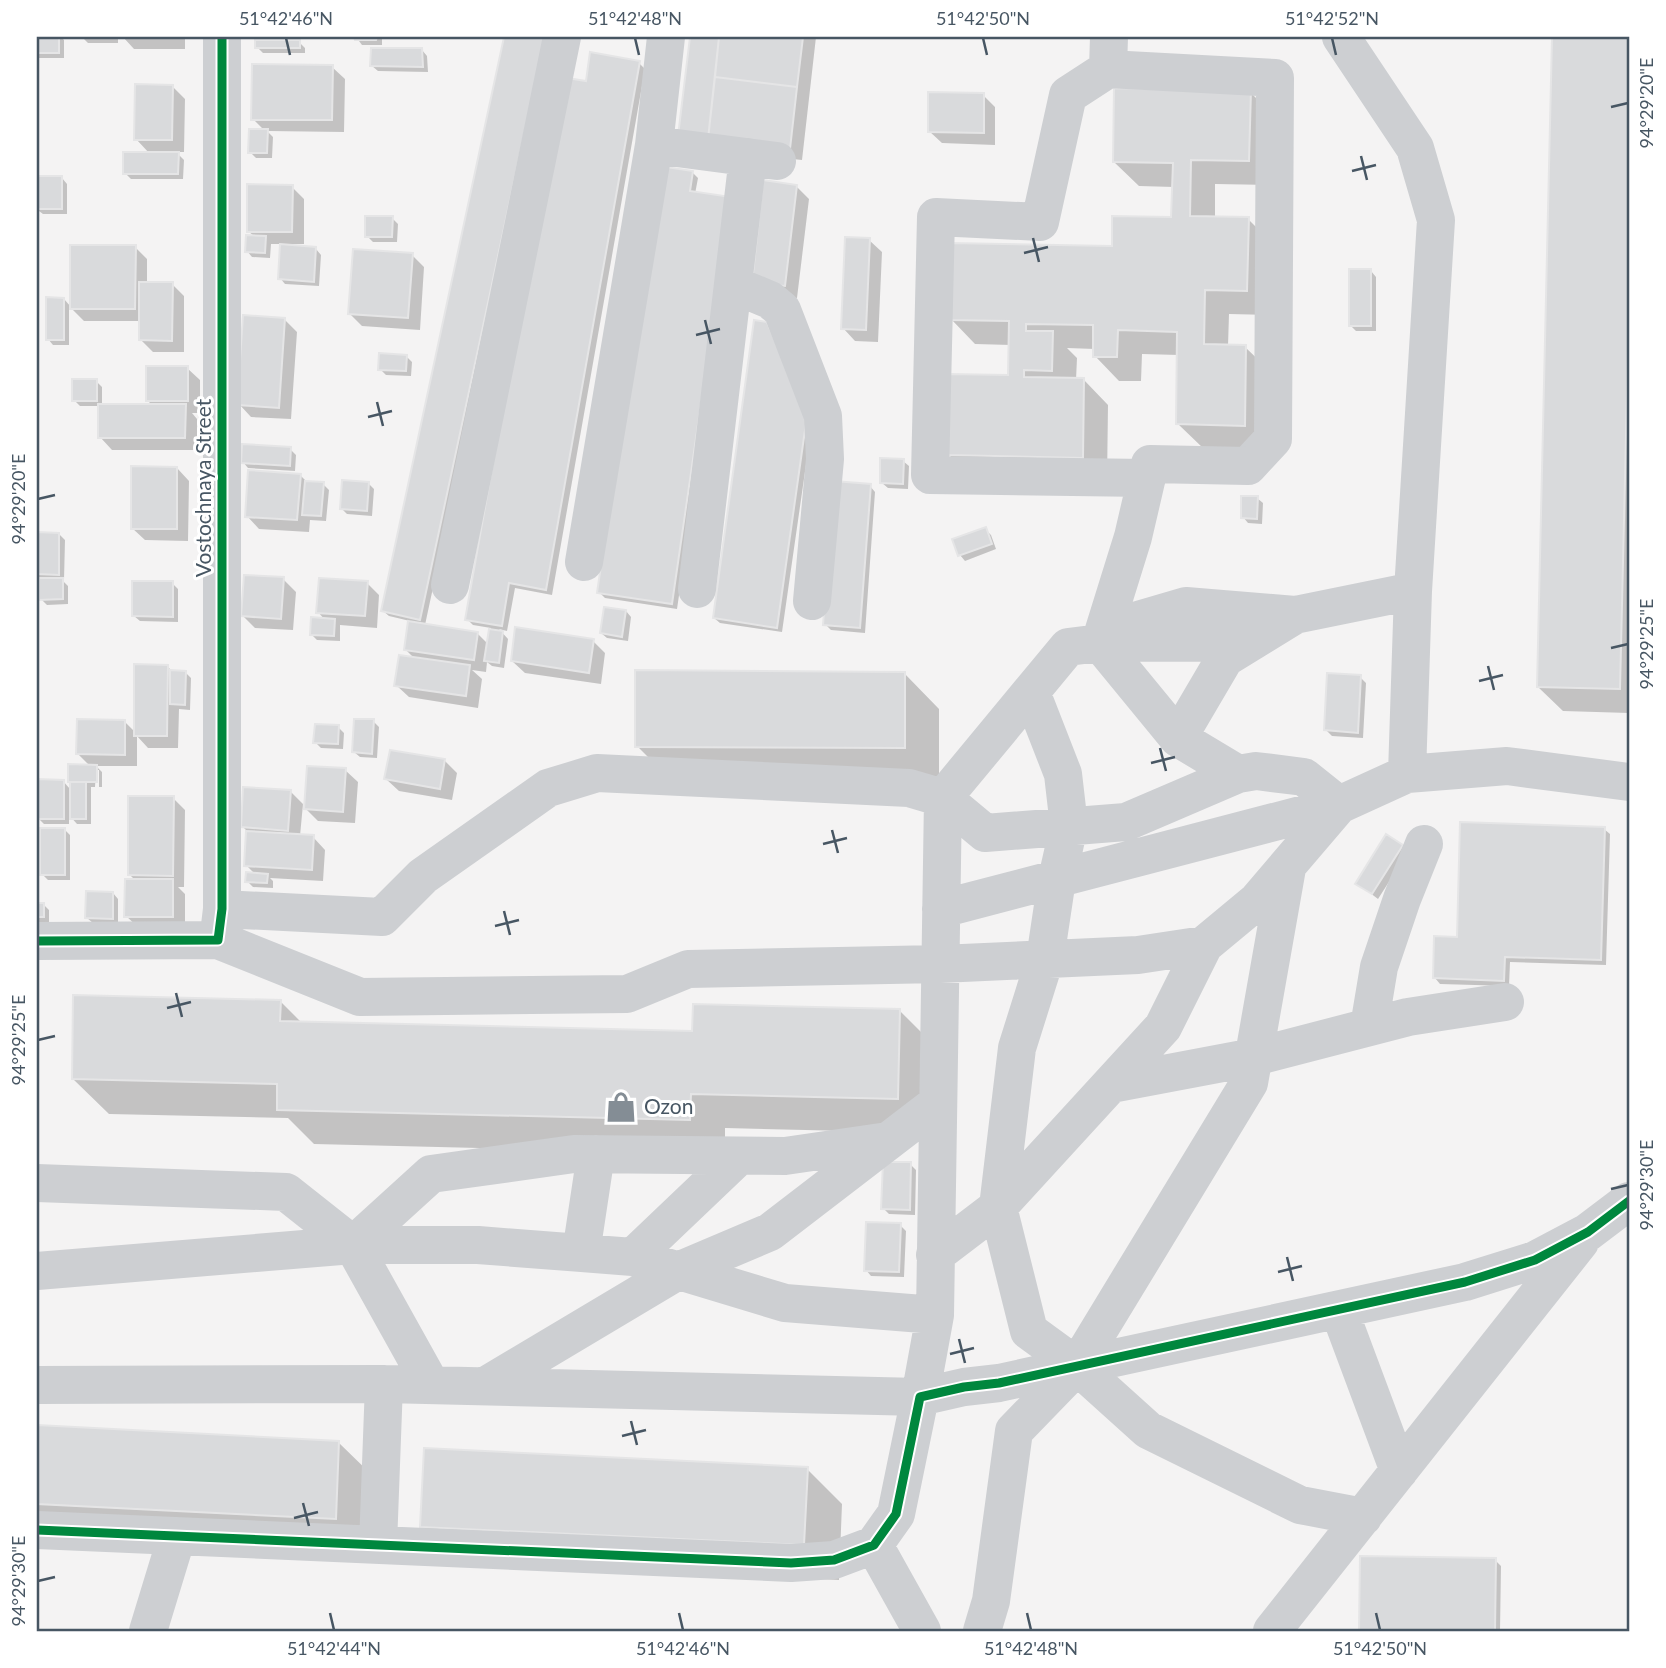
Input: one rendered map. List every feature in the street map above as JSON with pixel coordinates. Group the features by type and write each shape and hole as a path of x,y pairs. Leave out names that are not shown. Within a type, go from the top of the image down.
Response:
{"street":[{"name":"Vostochnaya Street","path":"220,925 222,37"},
{"path":"450,585 562,37"},
{"path":"584,562 654,145 666,37"},
{"path":"1341,37 1415,148 1436,220 1413,590 1407,774"},
{"path":"1102,636 1133,537 1147,478 1150,464 1248,466 1273,439 1275,78 1108,53 1068,94 1040,222 936,217 930,475 1147,478"},
{"path":"654,145 763,159 734,285 696,589"},
{"path":"734,285 771,300 782,310 823,416 825,458 812,601"},
{"path":"37,1531 791,1563 834,1560 874,1545 896,1514 935,1315 943,798 1068,647 1186,606 1295,615 1413,590"},
{"path":"1178,738 1225,659 1295,615"},
{"path":"1102,636 1251,642"},
{"path":"1102,636 1178,738 1238,774"},
{"path":"1031,692 1063,774 1069,827 1057,879 1045,959 1017,1048 998,1207 1029,1331 1077,1366 1148,1430 1300,1505 1363,1517"},
{"path":"941,909 1339,805 1407,774 1507,766 1629,782"},
{"path":"37,942 220,925 382,916 423,876 548,788 597,773 909,788 943,798 985,832 1126,822 1238,774 1256,771 1304,777 1339,805"},
{"path":"935,1255 998,1207 1163,1027 1204,945 1257,901 1339,805"},
{"path":"1369,1027 1379,967 1424,844"},
{"path":"982,1631 991,1601 1014,1431 1077,1366 1249,1083 1287,868"},
{"path":"220,925 360,997 627,994 688,969 940,964 1138,955 1204,945"},
{"path":"1111,1084 1254,1057 1408,1017 1505,1002"},
{"path":"485,1386 678,1271 770,1232 938,1102"},
{"path":"353,1245 431,1174 574,1154 785,1156 888,1141"},
{"path":"581,1253 596,1154"},
{"path":"633,1257 739,1156"},
{"path":"37,1183 286,1192 353,1245 431,1385"},
{"path":"37,1385 384,1384 920,1397 1465,1282 1535,1260 1588,1232 1629,1201"},
{"path":"1282,1626 1363,1517 1588,1232"},
{"path":"37,1271 353,1245 478,1245 633,1257 785,1303 935,1315"},
{"path":"1339,1310 1399,1471"},
{"path":"378,1545 384,1384"},
{"path":"148,1631 177,1536"},
{"path":"874,1545 922,1631"}],"building":[{"path":"37,37 59,37 59,53 37,53"},
{"path":"113,37 113,38 81,38"},
{"path":"354,37 377,37 376,40 355,40"},
{"path":"504,37 545,37 420,620 381,611"},
{"path":"690,37 719,37 708,139 678,136"},
{"path":"719,37 803,37 797,87 715,77"},
{"path":"1552,37 1629,37 1629,309 1620,689 1537,687"},
{"path":"255,40 300,40 300,48 255,48"},
{"path":"371,48 422,48 423,67 370,66"},
{"path":"590,52 640,61 546,590 509,583 502,626 465,620 561,77 586,81"},
{"path":"252,64 333,65 332,120 251,120"},
{"path":"715,77 797,87 790,149 708,139"},
{"path":"135,84 173,85 172,140 134,140"},
{"path":"1114,88 1251,90 1249,161 1191,160 1190,216 1249,217 1247,291 1205,290 1204,344 1246,345 1245,426 1176,424 1177,332 1118,330 1117,357 1093,357 1093,325 1026,324 1026,331 1053,331 1052,371 1024,370 1024,377 1084,378 1083,458 947,455 948,374 1008,375 1009,321 949,320 950,243 1112,246 1112,216 1171,217 1173,163 1113,162"},
{"path":"928,92 984,93 984,133 928,132"},
{"path":"249,129 268,129 267,153 248,153"},
{"path":"123,152 179,152 178,174 123,174"},
{"path":"659,166 693,171 690,191 731,197 672,604 597,593"},
{"path":"37,176 62,176 62,209 37,209"},
{"path":"763,180 797,185 785,286 752,283"},
{"path":"247,184 293,185 292,232 247,232"},
{"path":"365,216 393,216 392,237 365,237"},
{"path":"246,235 266,236 265,253 245,252"},
{"path":"845,237 870,238 866,330 841,329"},
{"path":"280,244 316,247 314,282 278,279"},
{"path":"70,245 136,245 135,309 70,309"},
{"path":"353,249 413,253 408,318 348,314"},
{"path":"1349,269 1371,269 1371,326 1349,326"},
{"path":"139,282 173,282 172,341 139,340"},
{"path":"46,297 64,298 64,340 46,340"},
{"path":"243,315 285,318 279,408 237,405"},
{"path":"754,320 767,322 807,416 777,628 713,618"},
{"path":"379,353 407,355 406,371 378,370"},
{"path":"146,366 188,366 188,401 146,401"},
{"path":"72,379 97,379 97,401 72,401"},
{"path":"98,404 186,404 185,438 98,438"},
{"path":"242,444 291,447 290,466 241,463"},
{"path":"880,458 904,459 903,484 880,483"},
{"path":"131,466 177,467 177,529 131,529"},
{"path":"248,470 301,474 297,520 245,517"},
{"path":"342,480 369,482 367,511 340,509"},
{"path":"305,481 324,482 321,516 302,515"},
{"path":"834,481 871,484 860,628 823,625"},
{"path":"1241,496 1258,496 1257,519 1241,518"},
{"path":"986,527 992,544 958,556 952,539"},
{"path":"37,532 59,533 59,575 37,574"},
{"path":"244,575 284,577 281,619 241,616"},
{"path":"39,578 63,578 63,599 39,600"},
{"path":"319,578 368,581 365,616 316,613"},
{"path":"132,581 173,581 173,617 132,616"},
{"path":"604,607 626,610 622,637 600,633"},
{"path":"311,617 335,619 334,636 310,635"},
{"path":"408,621 478,632 474,660 404,650"},
{"path":"515,627 594,639 589,673 511,661"},
{"path":"489,629 503,631 499,663 484,661"},
{"path":"399,655 470,665 466,696 394,686"},
{"path":"134,664 168,665 167,736 134,736"},
{"path":"170,670 186,671 185,705 170,704"},
{"path":"635,670 905,672 905,748 635,747"},
{"path":"1327,673 1361,675 1358,733 1324,730"},
{"path":"77,719 125,720 125,755 76,754"},
{"path":"354,719 374,719 372,754 352,752"},
{"path":"315,724 339,725 338,744 313,743"},
{"path":"390,750 445,759 440,789 384,779"},
{"path":"68,764 97,765 97,782 68,782"},
{"path":"307,766 346,768 343,812 304,809"},
{"path":"37,779 64,780 64,819 37,819"},
{"path":"70,782 86,782 86,819 70,819"},
{"path":"243,787 291,790 288,831 241,827"},
{"path":"128,796 174,796 173,876 128,875"},
{"path":"1460,822 1605,827 1601,960 1505,957 1504,981 1433,978 1434,936 1457,937"},
{"path":"40,828 65,828 65,875 40,875"},
{"path":"246,831 314,835 312,870 244,866"},
{"path":"1386,834 1403,845 1372,894 1355,884"},
{"path":"246,872 268,874 267,883 245,882"},
{"path":"125,879 173,879 173,917 124,917"},
{"path":"86,891 113,892 113,919 85,918"},
{"path":"37,903 44,903 44,917 37,917"},
{"path":"73,995 281,1000 280,1021 692,1031 693,1004 900,1009 898,1099 691,1094 690,1120 277,1110 277,1084 72,1079"},
{"path":"883,1162 911,1162 910,1210 881,1209"},
{"path":"866,1222 901,1223 899,1272 864,1271"},
{"path":"37,1425 339,1441 336,1519 37,1504"},
{"path":"424,1448 808,1467 804,1545 420,1527"},
{"path":"1360,1556 1496,1558 1495,1631 1359,1631"},
{"path":"37,1630 106,1631 37,1631"}],"cycle path":[{"path":"37,941 218,940 222,909 222,37"},
{"path":"37,1530 791,1563 834,1560 874,1545 896,1514 920,1397 964,1387 999,1383 1465,1282 1535,1260 1588,1232 1629,1201"}],"place":[{"name":"Ozon","path":"621,1107"}]}
